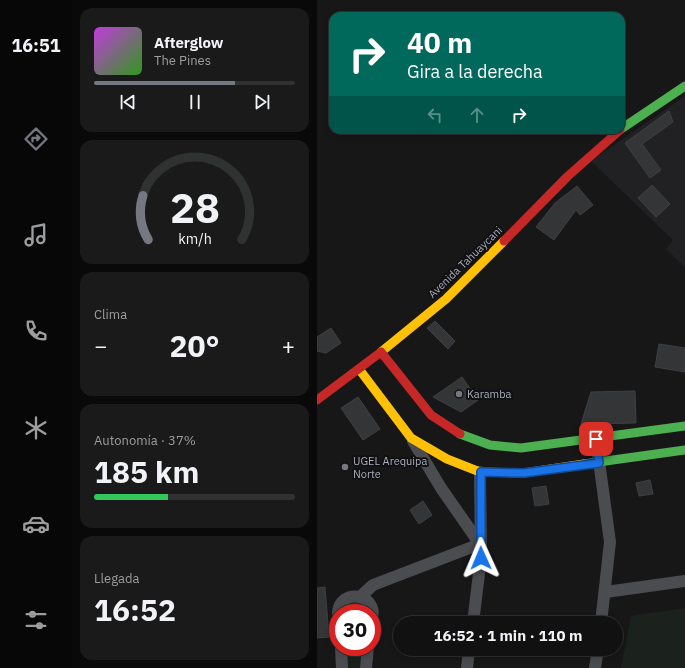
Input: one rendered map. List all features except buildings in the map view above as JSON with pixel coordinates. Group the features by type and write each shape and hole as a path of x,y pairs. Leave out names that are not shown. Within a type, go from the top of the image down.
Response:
{"main road":[{"name":"Avenida Tahuaycani","path":"625,127 685,86"},
{"name":"Avenida Tahuaycani","path":"317,400 381,352 446,299 568,176 616,134"},
{"path":"381,352 431,415 465,435 490,445 521,448 685,426"},
{"path":"359,369 411,438 447,459 481,472 524,473 685,450"}],"street":[{"path":"411,438 441,488 480,544"},
{"path":"596,439 609,542 606,592 602,616"},
{"path":"474,616 481,558 481,472"},
{"path":"361,596 373,585 480,544"},
{"path":"606,592 685,581"},
{"path":"340,604 344,600 355,596 361,596 370,604"},
{"path":"341,656 342,668"},
{"path":"366,668 368,656"},
{"path":"467,668 468,656"},
{"path":"595,668 597,656"}],"shaded area":[{"path":"685,96 685,267 666,249 673,240 591,161"},
{"path":"685,608 685,668 621,668 631,616"},
{"path":"345,656 365,656 363,668 346,668"}],"traffic: fast":[{"path":"625,126 685,86"},
{"path":"460,434 490,445 521,448 685,426"},
{"path":"584,464 685,450"}],"traffic: slow":[{"path":"381,352 446,299 504,241"},
{"path":"359,369 411,438 447,459 480,472 524,473 584,464"}],"traffic: jam":[{"path":"504,241 568,176 615,134"},
{"path":"317,400 381,352 431,415 460,434"}],"place":[{"name":"Karamba","path":"459,394"},
{"name":"UGEL Arequipa Norte","path":"345,467"}],"route":[{"path":"481,558 481,472 524,473 599,463 596,439"}]}
